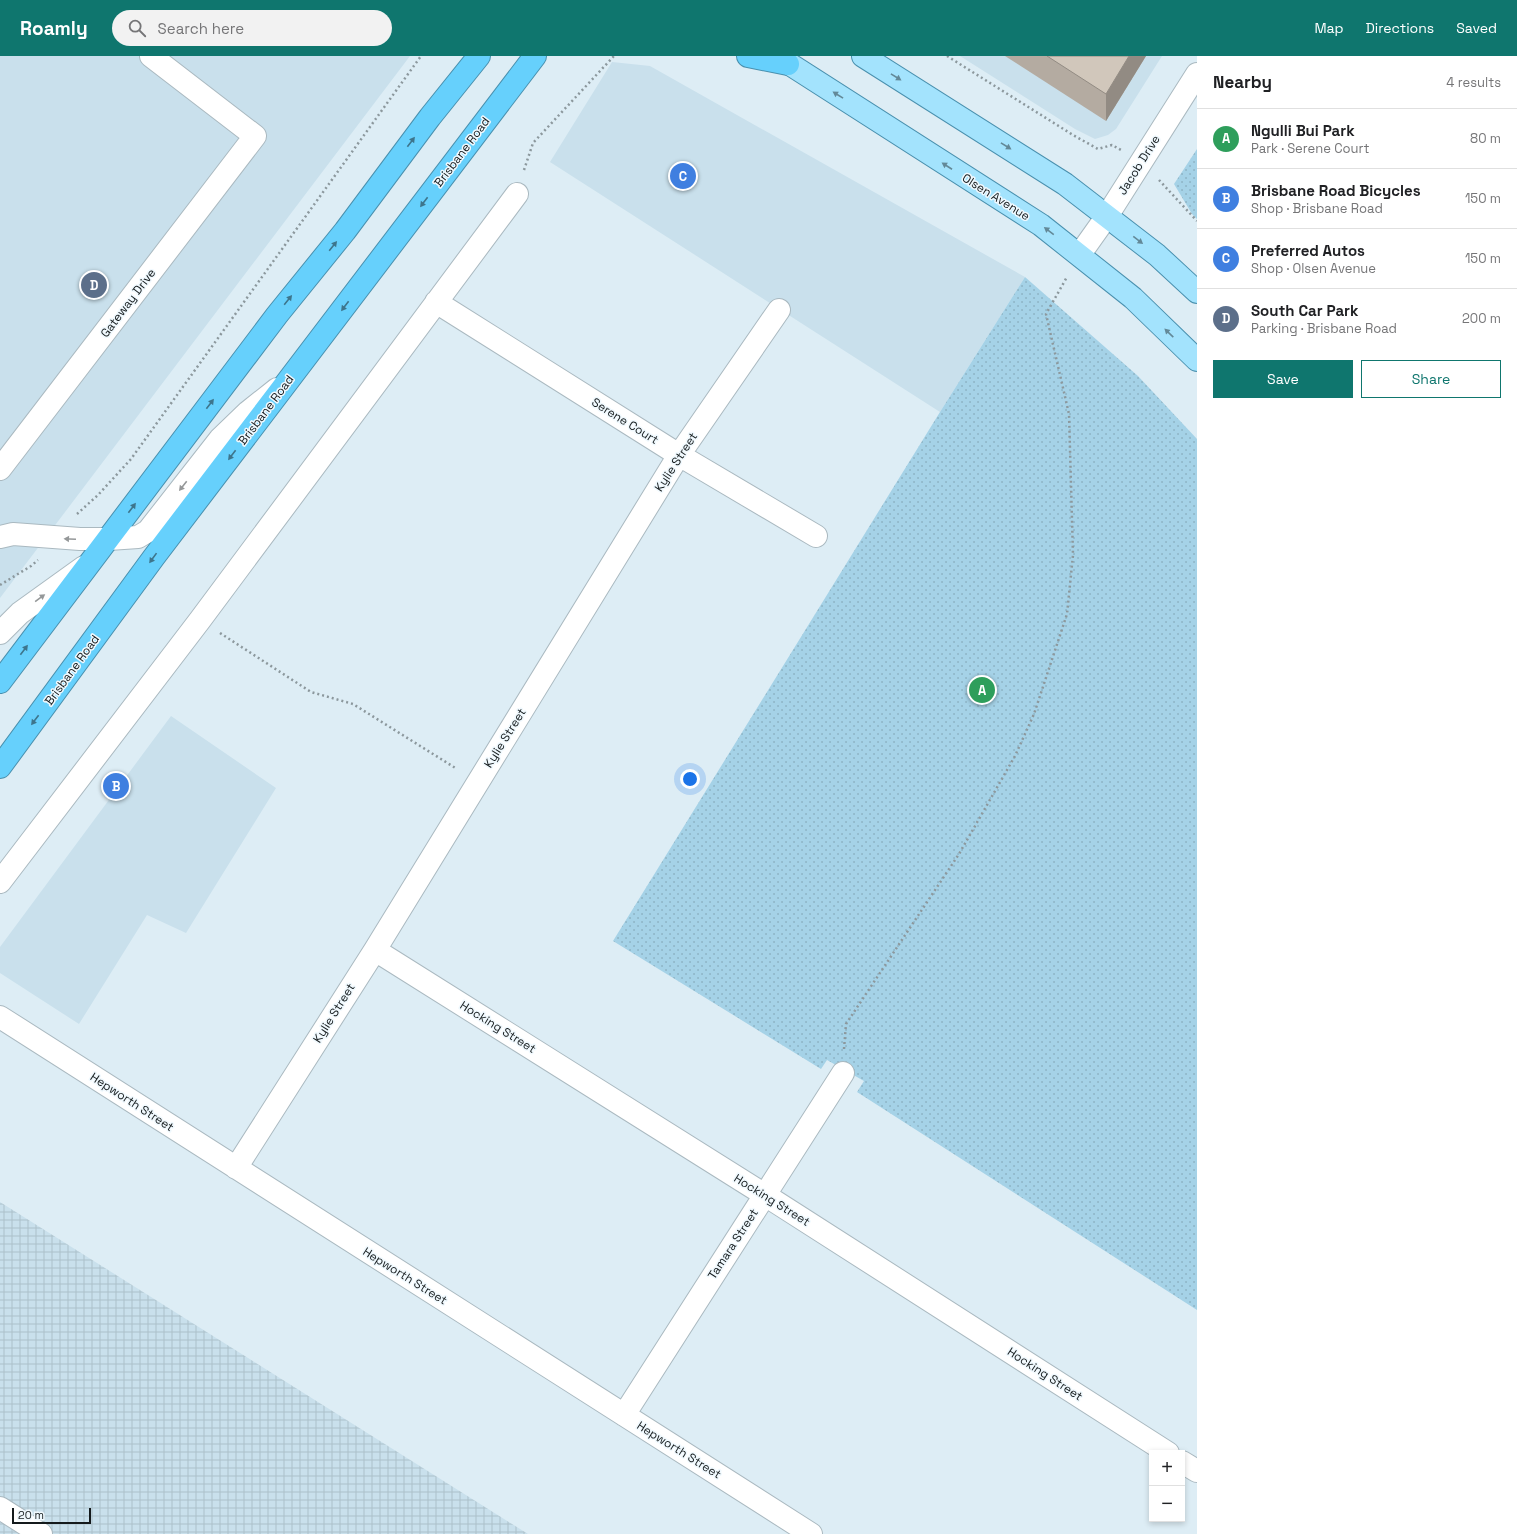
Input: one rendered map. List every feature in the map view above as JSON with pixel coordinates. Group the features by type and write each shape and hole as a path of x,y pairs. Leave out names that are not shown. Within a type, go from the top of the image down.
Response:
{"highway":[{"path":"430,116 463,56"},
{"path":"0,682 277,315 345,230 430,116 479,56"},
{"name":"Brisbane Road","path":"0,767 154,557 535,56"},
{"path":"498,104 552,56"},
{"path":"748,56 783,60"}],"main road":[{"path":"863,56 1065,184 1157,255 1197,292"},
{"name":"Olsen Avenue","path":"783,60 1041,225 1080,254 1134,298 1197,360"}],"street":[{"name":"Gateway Drive","path":"0,470 255,136 151,56"},
{"name":"Jacob Drive","path":"1080,254 1107,216 1197,74"},
{"path":"0,882 200,620 517,194"},
{"name":"Serene Court","path":"436,302 680,455 816,536"},
{"name":"Kylie Street","path":"236,1168 375,950 680,455 779,310"},
{"path":"0,537 13,534 52,538 109,539 138,537 148,531 220,439 248,412 289,379"},
{"path":"0,633 20,613 89,564"},
{"name":"Hocking Street","path":"375,950 765,1195 1163,1450"},
{"name":"Hepworth Street","path":"0,1017 811,1534"},
{"name":"Tamara Street","path":"624,1415 842,1073"},
{"path":"1185,1464 1197,1472"},
{"path":"0,1508 41,1534"}],"path":[{"path":"0,585 38,560 60,528 98,495 131,459 421,56"},
{"path":"517,194 533,143 614,56"},
{"path":"947,56 1098,149 1112,145 1141,162 1197,221"},
{"path":"842,1073 846,1024 959,854 1015,756 1034,714 1067,614 1073,555 1070,414 1046,314 1080,254"},
{"path":"200,620 311,692 353,704 478,782"}],"shaded area":[{"path":"0,56 410,56 0,598"},
{"path":"960,56 1162,56 1116,129 1108,135 1095,139 1075,129"},
{"path":"612,62 650,66 1025,277 940,412 550,162"},
{"path":"1197,149 1197,219 1192,214 1174,184"},
{"path":"1025,277 1138,376 1197,439 1197,1310 857,1092 864,1081 827,1060 821,1069 613,941"},
{"path":"171,716 276,788 186,933 147,915 79,1024 0,973 0,947"},
{"path":"0,1202 528,1534 0,1534"}],"building":[{"path":"1047,56 1129,56 1106,94"}],"place":[{"name":"Preferred Autos","path":"683,176"},
{"name":"South Car Park","path":"94,285"},
{"name":"Ngulli Bui Park","path":"982,690"},
{"name":"Brisbane Road Bicycles","path":"116,786"}]}
